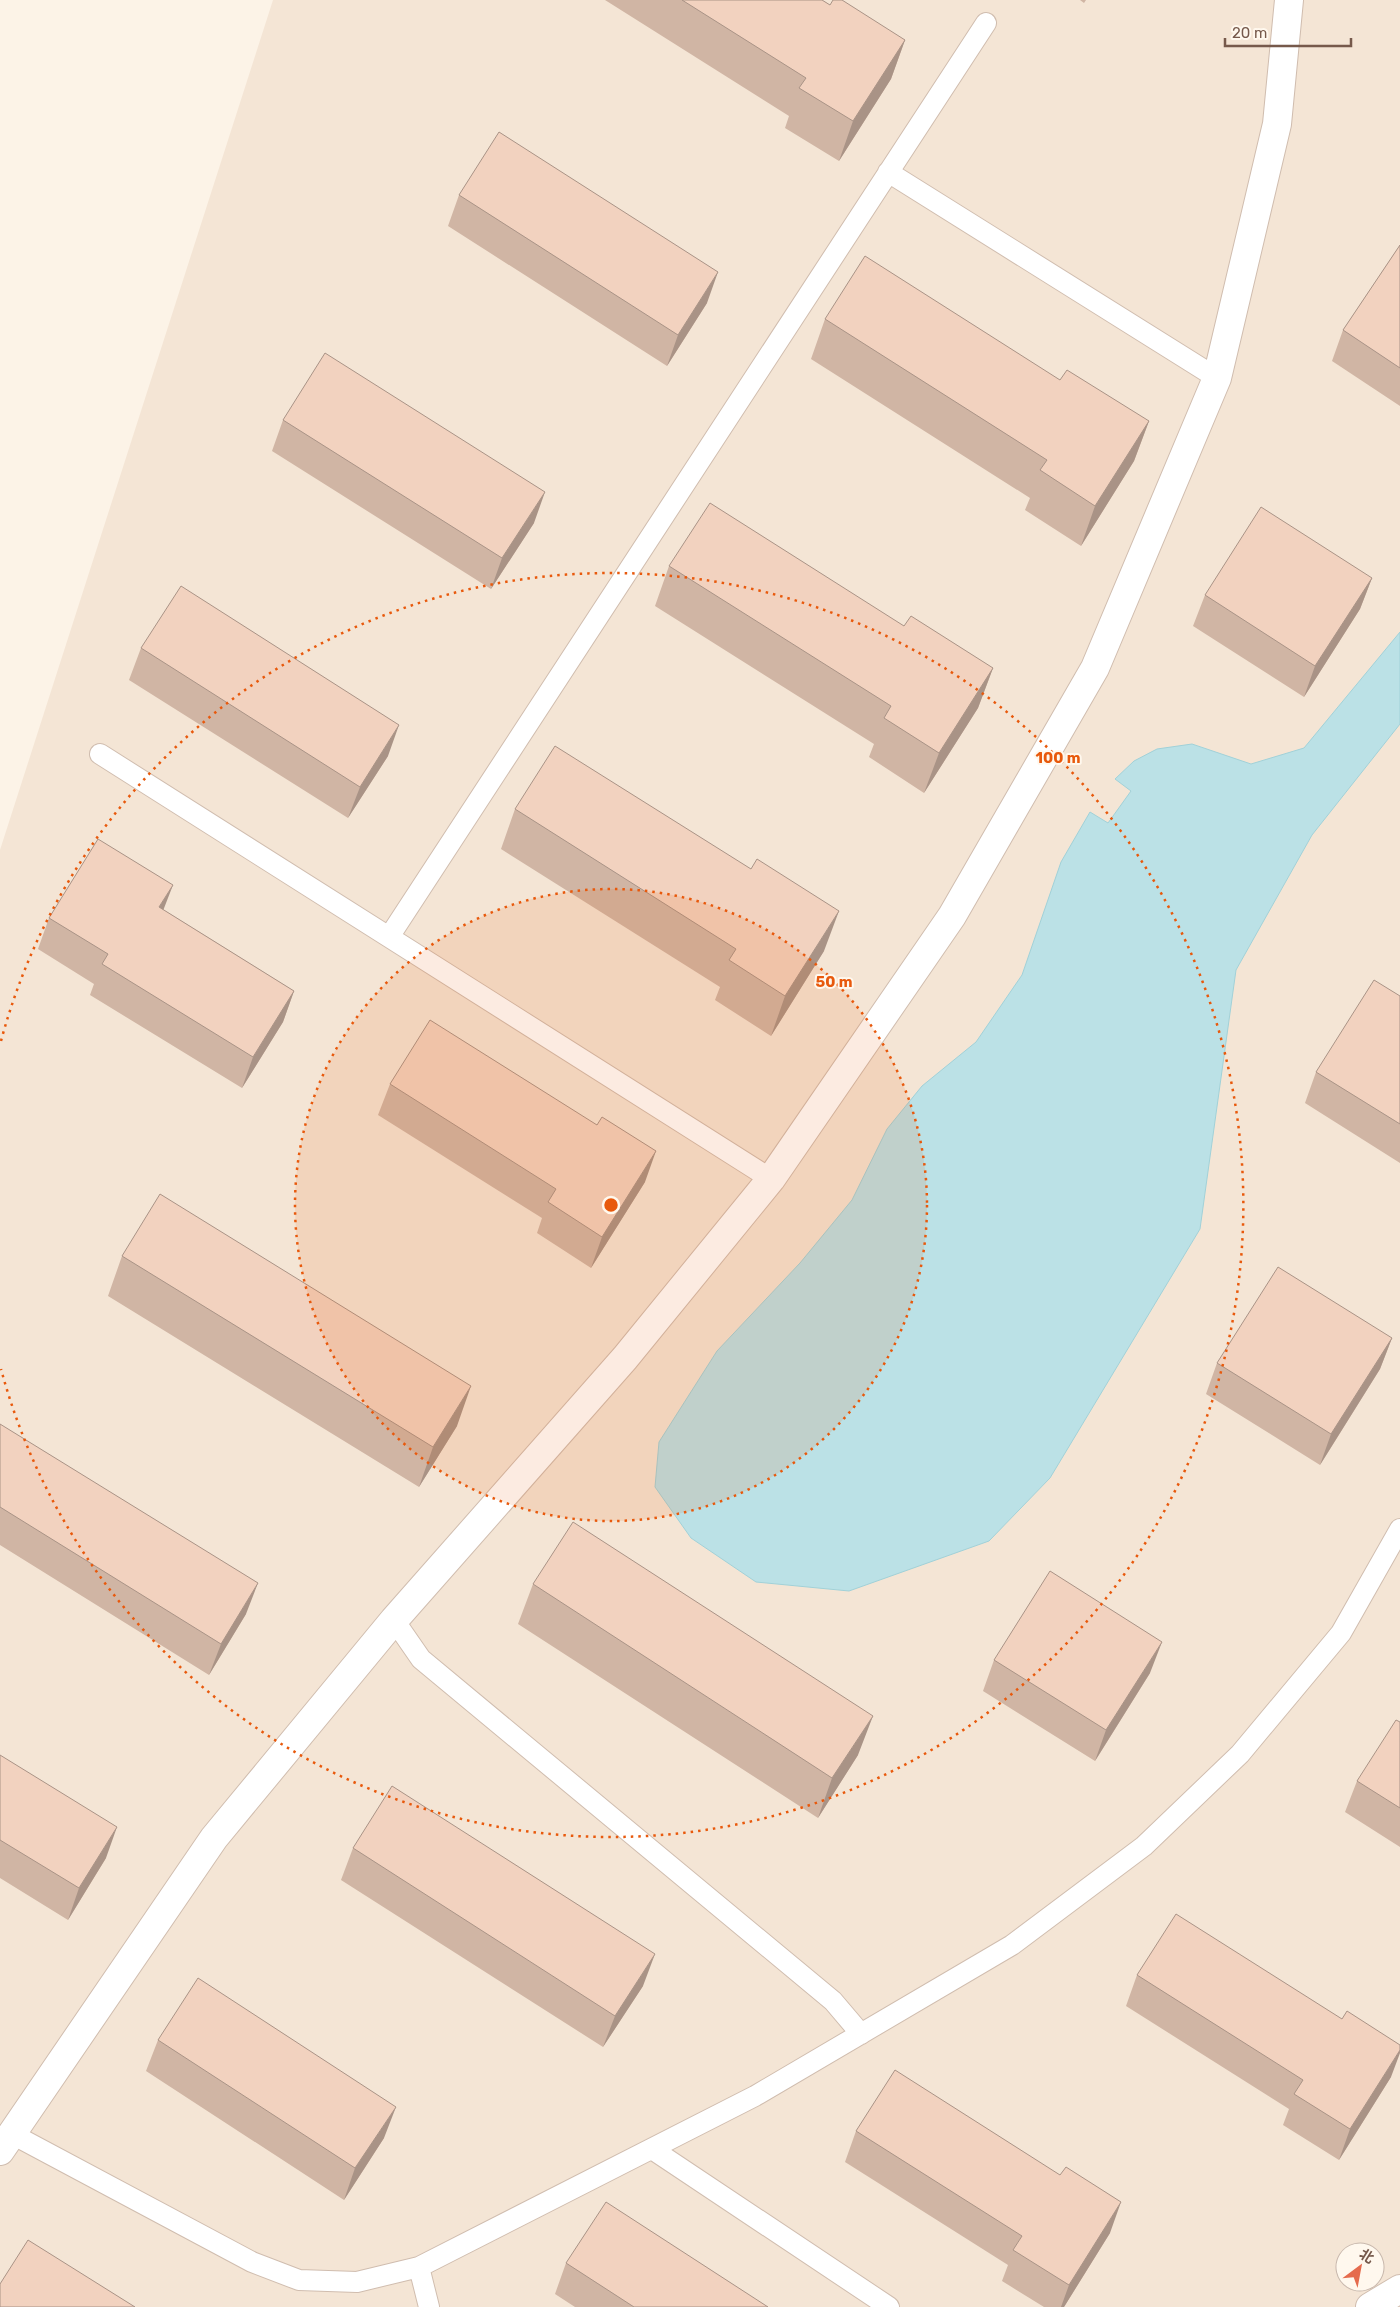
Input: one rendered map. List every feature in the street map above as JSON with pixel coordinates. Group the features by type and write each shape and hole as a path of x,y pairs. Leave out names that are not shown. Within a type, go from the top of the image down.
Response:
{"street":[{"path":"6,2142 214,1838 394,1620 626,1358 771,1179 952,916 1095,668 1217,378 1277,124 1290,0"},
{"path":"1370,2307 1400,2289"}],"lane":[{"path":"389,937 986,23"},
{"path":"888,172 1217,378"},
{"path":"100,754 771,1179"},
{"path":"6,2142 252,2262 299,2280 357,2282 419,2267 755,2096 1012,1945 1144,1846 1240,1754 1341,1634 1400,1529"},
{"path":"394,1620 421,1659 833,2002 861,2034"},
{"path":"652,2149 889,2307"},
{"path":"419,2267 429,2307"}],"shaded area":[{"path":"273,0 1400,0 1400,2307 0,2307 0,850"}],"water":[{"path":"1400,632 1400,724 1312,835 1236,970 1200,1229 1050,1478 989,1541 849,1591 756,1582 691,1538 655,1487 659,1442 717,1351 800,1263 852,1200 887,1129 922,1086 976,1042 1022,975 1061,862 1090,812 1108,823 1131,791 1115,779 1134,761 1157,749 1192,744 1251,764 1304,748"}],"building":[{"path":"682,0 822,0 830,5 833,0 842,0 905,40 853,121 799,88 806,78"},
{"path":"499,132 718,272 678,335 459,195"},
{"path":"1400,245 1400,368 1343,330"},
{"path":"865,256 1060,380 1067,370 1149,421 1095,506 1040,470 1047,460 825,319"},
{"path":"325,353 545,492 502,558 283,420"},
{"path":"710,503 904,626 911,616 993,668 939,753 884,718 891,706 669,566"},
{"path":"1261,507 1372,578 1315,666 1205,595"},
{"path":"181,586 399,725 360,787 141,648"},
{"path":"555,746 751,869 757,859 839,911 785,996 729,960 736,949 515,809"},
{"path":"98,839 173,885 159,907 294,991 253,1057 102,964 108,954 49,918"},
{"path":"1374,980 1400,996 1400,1124 1316,1072"},
{"path":"430,1020 597,1125 602,1117 656,1151 602,1237 548,1202 556,1189 390,1084"},
{"path":"160,1194 471,1386 433,1447 122,1256"},
{"path":"1278,1267 1392,1338 1331,1434 1217,1363"},
{"path":"0,1424 258,1583 221,1644 0,1507"},
{"path":"573,1522 873,1716 832,1778 533,1584"},
{"path":"1050,1571 1162,1642 1106,1730 994,1660"},
{"path":"1396,1720 1400,1722 1400,1808 1357,1781"},
{"path":"0,1755 117,1827 79,1888 0,1840"},
{"path":"392,1786 655,1954 615,2016 353,1848"},
{"path":"1176,1914 1342,2019 1347,2011 1400,2045 1400,2050 1350,2129 1294,2094 1303,2080 1137,1975"},
{"path":"198,1978 396,2107 355,2168 158,2040"},
{"path":"895,2070 1060,2175 1066,2167 1121,2202 1069,2285 1013,2250 1022,2236 856,2131"},
{"path":"606,2202 768,2307 634,2307 566,2263"},
{"path":"28,2240 135,2307 0,2307 0,2284"}]}
